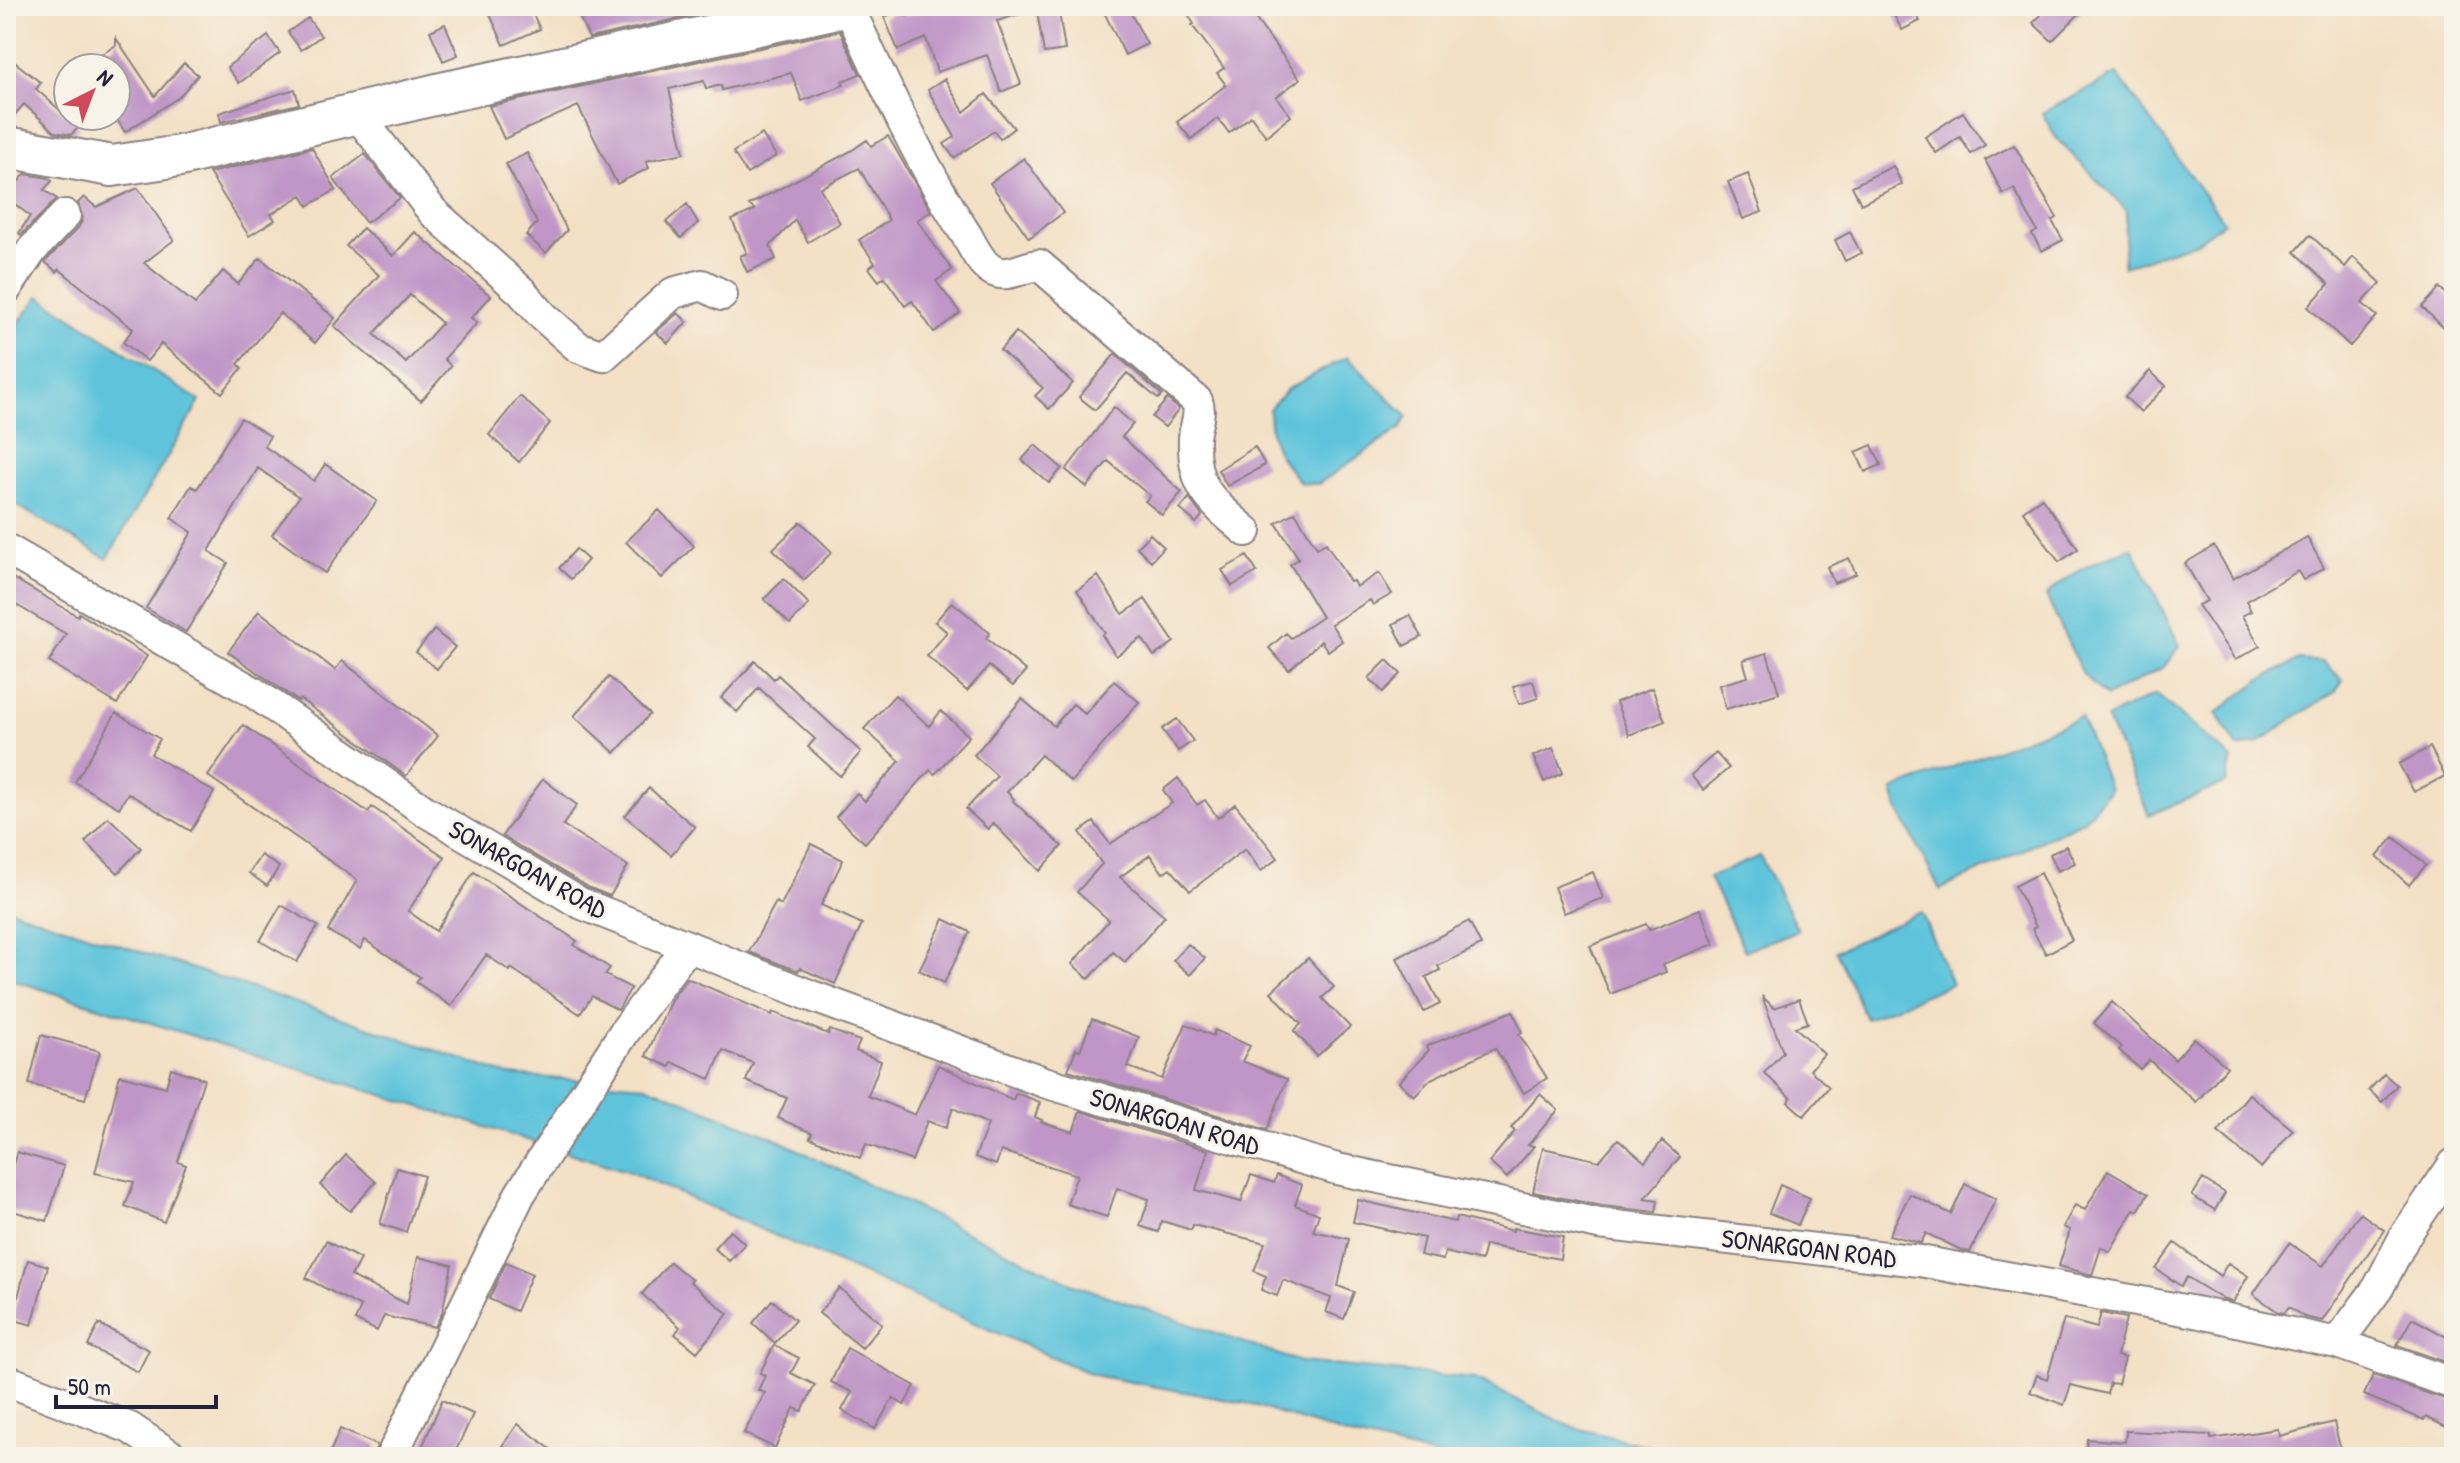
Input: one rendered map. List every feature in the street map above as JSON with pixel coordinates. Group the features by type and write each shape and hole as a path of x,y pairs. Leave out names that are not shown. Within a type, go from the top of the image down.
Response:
{"main road":[{"path":"6,147 112,166 180,156 848,6"}],"street":[{"path":"848,6 897,111 979,256 989,269 1001,273 1039,265 1197,401 1200,408 1194,437 1196,469 1203,490 1246,531"},
{"path":"357,114 378,138 409,185 433,212 578,347 603,356 673,293 702,285 722,295"},
{"path":"6,289 32,250 65,215"},
{"name":"SONARGOAN ROAD","path":"6,549 253,692 425,811 580,903 809,995 1044,1082 1337,1169 1599,1224 1920,1261 2200,1313 2337,1343 2454,1384"},
{"path":"391,1457 520,1194 625,1031 688,946"},
{"path":"2337,1343 2378,1288 2406,1234 2454,1164"},
{"path":"6,1380 130,1428 173,1457"}],"water":[{"path":"2117,74 2224,222 2196,242 2123,267 2127,211 2056,138 2042,113"},
{"path":"39,296 200,401 107,559 6,499 6,339"},
{"path":"1347,357 1407,416 1401,428 1318,484 1301,483 1276,449 1269,409 1287,389"},
{"path":"2132,547 2180,646 2164,667 2106,697 2083,674 2046,596 2075,573"},
{"path":"2299,660 2323,662 2343,680 2335,692 2257,744 2238,748 2217,713 2260,680"},
{"path":"2156,694 2232,759 2226,783 2149,815 2106,718"},
{"path":"2081,717 2110,790 2083,821 1940,890 1898,809 1893,790"},
{"path":"1760,856 1798,930 1745,951 1709,877"},
{"path":"6,908 508,1075 646,1085 774,1138 1073,1284 1300,1362 1475,1379 1569,1426 1689,1457 1439,1457 1346,1435 1250,1404 1093,1375 630,1172 6,978"},
{"path":"1921,912 1952,984 1866,1019 1836,951"}],"building":[{"path":"486,6 529,6 540,29 504,45"},
{"path":"596,6 737,6 589,38 578,14"},
{"path":"935,6 1033,6 1034,10 997,21 1021,84 1001,92 987,55 937,72 926,38 898,50 884,17 903,9 906,16"},
{"path":"1036,6 1058,6 1065,50 1044,53"},
{"path":"1101,6 1127,6 1147,44 1125,55"},
{"path":"1183,6 1246,6 1300,79 1276,97 1291,116 1266,136 1251,116 1229,133 1218,118 1191,139 1177,122 1226,85 1217,73 1224,68 1192,25"},
{"path":"1889,6 1912,6 1920,21 1902,30"},
{"path":"2050,6 2087,6 2052,41 2033,23"},
{"path":"308,18 321,36 301,50 288,32"},
{"path":"445,24 458,55 443,61 430,31"},
{"path":"840,31 860,74 842,81 844,85 802,101 791,73 722,90 721,85 706,89 704,81 669,89 684,153 646,161 649,168 617,184 578,106 504,139 489,106"},
{"path":"268,36 280,53 239,83 227,67"},
{"path":"116,38 125,52 105,52 116,45"},
{"path":"6,55 41,83 36,89 52,103 52,129 24,104 6,125"},
{"path":"132,62 155,96 184,63 198,75 179,97 132,127"},
{"path":"945,79 964,112 986,94 1014,128 1000,139 994,131 954,158 944,144 955,137 928,90"},
{"path":"295,89 299,104 221,122 219,113"},
{"path":"1963,112 1985,145 1971,154 1960,137 1936,153 1925,137"},
{"path":"762,134 776,156 747,174 733,152"},
{"path":"888,136 931,211 917,220 952,270 936,281 960,313 934,332 912,301 905,306 884,277 879,281 869,268 875,263 859,240 889,220 859,168 820,188 840,223 808,242 795,220 770,246 776,259 747,272 740,256 747,253 732,220 755,210 749,205 867,140 871,146"},
{"path":"2014,145 2057,218 2052,221 2063,240 2042,251 2032,234 2037,231 2014,189 2003,194 1985,160"},
{"path":"312,148 336,190 308,206 302,195 271,214 275,220 249,236 209,173"},
{"path":"527,153 567,230 546,253 526,235 537,223 506,164"},
{"path":"365,154 400,198 366,223 333,178"},
{"path":"1024,158 1063,213 1029,238 990,183"},
{"path":"1893,166 1902,184 1861,204 1852,186"},
{"path":"6,172 18,182 25,174 48,178 52,181 44,190 57,199 21,235 19,233 30,216 6,197"},
{"path":"1748,174 1762,212 1743,219 1728,182"},
{"path":"138,188 174,240 144,263 195,304 223,271 238,284 260,258 335,318 315,343 280,313 238,364 242,368 222,393 161,344 147,361 123,342 133,329 59,269 57,272 45,262 79,227 83,218 78,203 84,197 96,207"},
{"path":"687,204 698,223 681,238 666,222"},
{"path":"363,228 393,256 415,232 491,296 471,318 477,323 444,359 451,366 421,401 334,326 379,275 346,246","holes":["410,295 442,323 406,363 374,334"]},
{"path":"1850,232 1861,253 1845,261 1835,240"},
{"path":"2310,235 2345,267 2353,257 2381,283 2362,303 2377,316 2350,346 2308,307 2329,284 2295,252"},
{"path":"2440,288 2454,301 2454,319 2445,329 2422,307"},
{"path":"678,313 687,322 668,343 656,332"},
{"path":"1016,332 1073,383 1049,409 1035,396 1043,388 1000,350"},
{"path":"1115,354 1162,395 1158,399 1127,373 1095,410 1079,397"},
{"path":"2150,371 2166,386 2141,412 2125,397"},
{"path":"520,396 550,423 519,462 489,435"},
{"path":"1167,399 1179,409 1165,427 1152,417"},
{"path":"1114,407 1133,424 1122,437 1182,492 1162,515 1145,501 1150,496 1108,461 1087,487 1066,470"},
{"path":"241,418 270,436 264,446 314,481 325,464 377,501 325,573 272,535 299,497 258,468 209,551 228,563 186,632 146,608 192,532 171,518 191,486 197,489"},
{"path":"1035,445 1062,468 1049,483 1022,460"},
{"path":"1872,445 1881,465 1865,472 1856,452"},
{"path":"1255,447 1265,465 1227,486 1218,470"},
{"path":"1189,498 1202,516 1196,523 1180,509"},
{"path":"2042,498 2078,549 2059,562 2023,511"},
{"path":"659,510 694,546 662,578 626,542"},
{"path":"1295,512 1317,548 1326,543 1350,582 1353,581 1356,587 1379,573 1392,594 1373,605 1370,600 1331,624 1342,641 1328,651 1321,641 1289,670 1269,648 1286,633 1291,638 1322,617 1290,564 1299,559 1276,523"},
{"path":"801,522 832,552 804,580 773,549"},
{"path":"1150,534 1164,547 1151,561 1137,547"},
{"path":"2307,537 2324,568 2303,580 2298,571 2246,601 2251,611 2242,616 2260,646 2235,660 2198,605 2207,601 2185,563 2214,546 2233,579"},
{"path":"576,549 588,560 571,579 559,568"},
{"path":"1247,556 1257,572 1232,586 1222,570"},
{"path":"1849,558 1856,574 1834,583 1827,567"},
{"path":"6,574 78,616 79,613 147,656 117,704 49,662 66,634 6,599"},
{"path":"1098,576 1123,614 1145,599 1174,642 1154,656 1142,638 1116,656 1077,590"},
{"path":"784,579 809,604 790,624 764,599"},
{"path":"952,602 990,633 986,638 1026,671 1013,686 989,666 967,691 927,656 947,632 935,622"},
{"path":"259,611 335,670 342,661 438,736 406,776 300,699 298,701 228,652"},
{"path":"1410,615 1422,637 1404,646 1393,624"},
{"path":"434,630 455,647 437,669 416,652"},
{"path":"1767,653 1779,693 1726,709 1719,685 1748,677 1743,660"},
{"path":"1387,660 1401,674 1383,692 1369,678"},
{"path":"755,661 774,679 778,675 861,752 840,776 808,747 815,739 759,688 737,712 721,698"},
{"path":"609,677 650,714 615,753 574,716"},
{"path":"1114,681 1139,702 1071,782 1041,755 1007,792 1062,846 1040,871 993,823 988,829 966,809 997,776 974,755 1022,699 1054,726 1073,704 1085,714"},
{"path":"1533,681 1538,698 1519,704 1513,686"},
{"path":"1652,688 1665,721 1629,735 1616,702"},
{"path":"895,695 929,726 941,711 969,736 935,774 930,770 865,843 836,817 857,793 865,801 900,761 864,729"},
{"path":"116,713 160,739 151,754 214,792 191,831 128,793 119,808 75,782"},
{"path":"1177,719 1193,741 1178,751 1162,729"},
{"path":"243,725 368,812 372,807 445,857 408,911 436,931 474,872 577,941 574,945 610,968 605,975 631,988 618,1010 592,996 580,1014 486,955 451,1006 416,982 420,977 365,940 360,949 328,931 357,880 208,776"},
{"path":"2430,747 2445,776 2414,792 2399,764"},
{"path":"1553,748 1563,773 1544,782 1533,756"},
{"path":"1716,753 1729,768 1703,790 1691,775"},
{"path":"1178,778 1197,805 1205,800 1218,818 1235,804 1278,858 1261,871 1245,849 1190,891 1170,868 1163,873 1150,855 1120,877 1165,916 1125,962 1113,952 1089,979 1072,964 1109,920 1077,892 1102,864 1080,832 1094,822 1110,844 1172,803 1163,790"},
{"path":"543,779 577,805 563,825 628,866 610,896 590,888 502,836"},
{"path":"649,788 695,827 671,855 625,816"},
{"path":"108,817 141,848 118,873 85,842"},
{"path":"2394,837 2426,865 2409,885 2377,857"},
{"path":"811,844 843,860 821,905 862,924 835,984 800,968 798,971 749,952 776,902 781,905"},
{"path":"2066,846 2075,863 2058,871 2050,854"},
{"path":"261,855 279,867 267,886 249,873"},
{"path":"1593,872 1603,898 1564,913 1554,887"},
{"path":"2040,873 2072,940 2046,954 2015,886"},
{"path":"281,905 318,926 297,962 260,941"},
{"path":"1700,909 1714,944 1663,964 1666,972 1610,994 1590,946 1646,924 1649,930"},
{"path":"944,919 970,932 944,983 919,970"},
{"path":"1469,921 1481,945 1438,966 1440,970 1426,977 1440,1004 1424,1012 1397,958"},
{"path":"1188,944 1205,958 1190,975 1173,960"},
{"path":"1308,958 1334,987 1322,998 1350,1027 1317,1056 1294,1031 1301,1024 1271,992"},
{"path":"687,978 772,1015 773,1012 828,1034 830,1030 860,1041 856,1051 881,1061 868,1096 915,1115 938,1065 1013,1100 1016,1093 1040,1102 1035,1117 1041,1122 1073,1132 1080,1111 1208,1150 1196,1190 1241,1202 1251,1175 1274,1183 1277,1175 1302,1185 1295,1205 1319,1214 1313,1231 1349,1239 1338,1286 1354,1292 1344,1319 1326,1312 1331,1298 1283,1280 1277,1296 1261,1290 1266,1276 1254,1271 1265,1243 1193,1225 1191,1230 1162,1221 1158,1232 1140,1226 1149,1199 1117,1188 1107,1217 1067,1204 1077,1175 1001,1151 996,1165 975,1157 988,1124 953,1108 946,1128 927,1121 912,1161 866,1144 860,1158 810,1138 812,1133 778,1118 787,1098 746,1081 753,1063 723,1050 710,1079 672,1062 670,1067 646,1056 671,1000"},
{"path":"1762,996 1774,1008 1799,999 1808,1023 1795,1027 1824,1054 1810,1070 1829,1087 1804,1116 1788,1102 1791,1098 1764,1073 1783,1052"},
{"path":"2112,1002 2175,1060 2194,1038 2227,1067 2196,1102 2149,1060 2140,1069 2094,1023"},
{"path":"1513,1011 1522,1032 1519,1034 1547,1078 1524,1093 1495,1048 1431,1079 1414,1096 1399,1082 1429,1050 1427,1046"},
{"path":"1092,1019 1139,1037 1128,1067 1162,1079 1186,1024 1213,1036 1215,1030 1250,1046 1242,1061 1287,1079 1267,1130 1068,1070"},
{"path":"41,1035 100,1051 85,1099 29,1084"},
{"path":"171,1068 204,1079 178,1162 186,1165 164,1222 125,1206 134,1182 95,1173 120,1075 166,1087"},
{"path":"2384,1074 2397,1085 2382,1102 2369,1090"},
{"path":"1540,1094 1558,1110 1528,1145 1534,1146 1507,1178 1489,1162 1515,1131 1511,1128"},
{"path":"2249,1094 2293,1130 2261,1168 2218,1132"},
{"path":"1618,1139 1645,1162 1662,1141 1680,1157 1645,1198 1658,1200 1656,1212 1602,1206 1533,1192 1543,1148 1599,1161"},
{"path":"17,1152 64,1166 47,1221 6,1209 6,1186"},
{"path":"346,1155 376,1182 350,1211 320,1185"},
{"path":"397,1168 424,1176 406,1232 380,1224"},
{"path":"2108,1170 2148,1194 2138,1211 2134,1209 2110,1252 2101,1247 2092,1275 2059,1266 2070,1230 2063,1227 2075,1205 2085,1210"},
{"path":"2203,1179 2225,1193 2215,1210 2192,1196"},
{"path":"1965,1184 1996,1199 1970,1252 1926,1233 1921,1243 1889,1235 1910,1194 1951,1214"},
{"path":"1780,1185 1810,1198 1798,1225 1769,1213"},
{"path":"1358,1200 1455,1222 1456,1217 1513,1231 1513,1228 1563,1237 1560,1259 1485,1245 1481,1261 1445,1252 1443,1260 1420,1255 1424,1238 1353,1222"},
{"path":"2360,1213 2384,1230 2322,1321 2304,1317 2289,1307 2284,1313 2278,1312 2253,1294 2289,1243 2323,1266"},
{"path":"730,1230 745,1244 729,1261 714,1248"},
{"path":"326,1241 360,1259 351,1276 407,1304 418,1257 452,1265 442,1313 435,1327 384,1316 377,1331 355,1320 361,1307 306,1278"},
{"path":"2175,1243 2220,1276 2228,1263 2248,1276 2233,1302 2224,1300 2187,1277 2181,1286 2156,1269"},
{"path":"28,1260 48,1266 32,1325 12,1319"},
{"path":"506,1262 532,1274 516,1311 489,1299"},
{"path":"670,1262 728,1314 697,1352 675,1334 680,1327 642,1294"},
{"path":"839,1288 882,1324 862,1348 819,1313"},
{"path":"772,1300 795,1320 775,1343 753,1323"},
{"path":"2101,1313 2126,1318 2117,1356 2125,1358 2118,1384 2110,1383 2107,1394 2071,1385 2064,1405 2030,1392 2037,1375 2047,1379 2064,1319 2097,1328"},
{"path":"2412,1318 2454,1341 2454,1365 2397,1345"},
{"path":"99,1324 149,1350 138,1372 88,1346"},
{"path":"774,1345 799,1358 791,1373 815,1385 802,1411 794,1408 775,1448 744,1433 765,1393 758,1390 765,1376 760,1373"},
{"path":"847,1348 915,1386 904,1405 893,1398 875,1429 842,1410 852,1392 831,1382"},
{"path":"2373,1375 2454,1402 2454,1431 2426,1417 2424,1420 2364,1395"},
{"path":"442,1400 473,1414 453,1457 418,1457"},
{"path":"2334,1422 2340,1447 2296,1457 2086,1457 2087,1439 2125,1442 2126,1431 2211,1435 2211,1439 2278,1429 2279,1436"},
{"path":"518,1424 561,1457 517,1457 502,1446"},
{"path":"340,1429 377,1445 373,1457 328,1457"}]}
